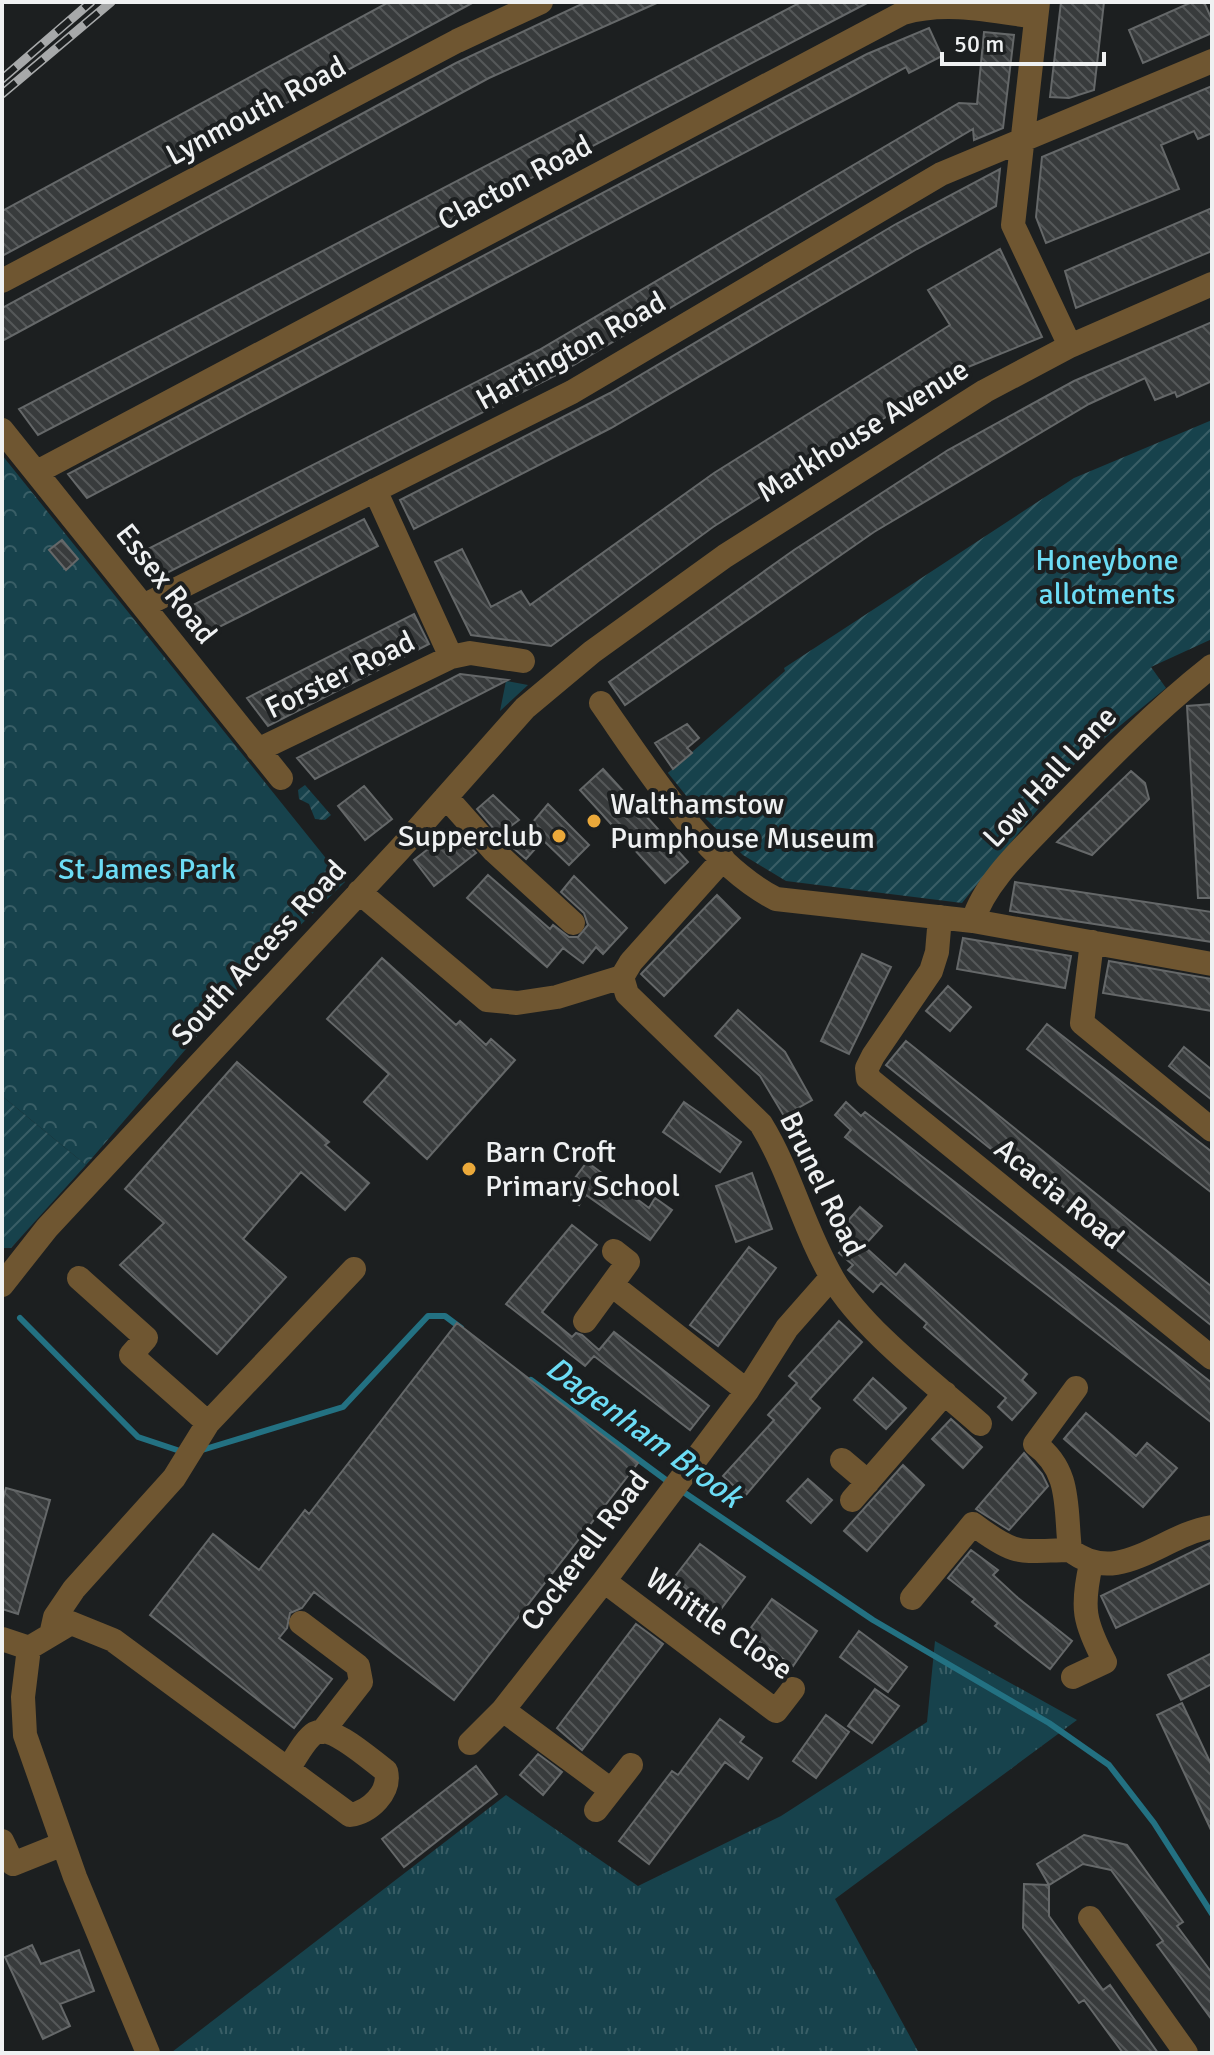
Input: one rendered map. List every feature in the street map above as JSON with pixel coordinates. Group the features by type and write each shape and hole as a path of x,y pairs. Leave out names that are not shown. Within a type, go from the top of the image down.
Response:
{"street":[{"name":"Lynmouth Road","path":"2,281 457,41 541,2"},
{"name":"Clacton Road","path":"37,472 903,13 922,6 944,5 1037,10"},
{"path":"1037,10 1013,225 1070,346"},
{"name":"Hartington Road","path":"143,606 572,392 941,174 1212,61"},
{"name":"Markhouse Avenue","path":"570,671 725,556 985,391 1070,346 1212,284"},
{"name":"Essex Road","path":"2,430 281,778"},
{"name":"Forster Road","path":"375,490 451,657"},
{"name":"Forster Road","path":"258,750 451,657 470,653 523,661"},
{"name":"Low Hall Lane","path":"973,921 989,890 1026,845 1164,704 1212,666"},
{"name":"South Access Road","path":"2,1285 47,1228 525,708 570,671"},
{"path":"601,703 666,797 723,859 756,889 776,899 802,905 973,921 1212,964"},
{"path":"446,797 494,851 573,923"},
{"path":"359,892 487,1000 517,1003 557,997 622,977 645,946 723,859"},
{"name":"Acacia Road","path":"940,917 931,971 873,1056 867,1068 868,1078 1212,1358"},
{"path":"1092,942 1082,1023 1212,1130"},
{"name":"Brunel Road","path":"622,977 627,994 761,1124 778,1151 831,1278 851,1306 980,1424"},
{"path":"585,1321 628,1262 614,1251"},
{"path":"51,1635 55,1617 74,1589 174,1478 208,1423 354,1269"},
{"path":"79,1278 146,1338 131,1355 208,1423"},
{"name":"Cockerell Road","path":"470,1743 503,1710 604,1581 747,1391 787,1328 831,1278"},
{"path":"612,1285 747,1391"},
{"path":"1070,1550 1063,1474 1049,1454 1035,1444 1076,1388"},
{"path":"852,1500 945,1393"},
{"path":"842,1460 868,1482"},
{"path":"912,1598 973,1524 1005,1548 1022,1554 1070,1550 1091,1564 1114,1564 1189,1531 1212,1527"},
{"path":"1073,1677 1105,1662 1087,1629 1084,1613 1091,1564"},
{"name":"Whittle Close","path":"604,1581 776,1711 793,1689"},
{"path":"2,1639 29,1648 71,1623 113,1640 350,1815 360,1813 385,1792 386,1771 337,1736 322,1732 314,1734 288,1769"},
{"path":"301,1623 358,1666 361,1673 361,1682 322,1732"},
{"path":"29,1648 23,1697 25,1735 63,1844 148,2053"},
{"path":"503,1710 604,1800 631,1765"},
{"path":"2,1841 13,1864 63,1844"},
{"path":"1090,1918 1186,2053"}],"green space":[{"name":"Honeybone allotments","path":"1212,420 1212,639 1151,667 1166,688 1077,761 962,903 786,881 743,855 700,813 668,773 785,671 784,668 1074,478"},
{"name":"St James Park","path":"2,455 345,882 254,970 86,1165 2,1096"},
{"path":"506,681 528,685 500,711"},
{"path":"305,785 331,815 325,820 315,819 309,804 299,799 298,790"},
{"path":"2,1096 86,1165 11,1248 2,1248"},
{"path":"935,1641 1077,1720 835,1899 919,2053 172,2052 506,1795 638,1886 781,1816 927,1722"}],"building":[{"path":"389,2 474,2 2,256 2,211"},
{"path":"586,2 659,2 489,78 2,341 2,308 456,63"},
{"path":"801,2 869,2 38,435 19,409"},
{"path":"1061,2 1104,2 1094,90 1069,98 1050,97"},
{"path":"1192,2 1204,2 1212,20 1212,33 1143,63 1129,30"},
{"path":"929,28 942,56 909,73 906,67 87,498 68,474 867,54"},
{"path":"984,32 1014,35 1003,128 974,140 973,129 560,373 153,580 134,556 539,350 959,103 977,104"},
{"path":"1212,86 1212,133 1198,139 1194,131 1161,145 1179,189 1046,243 1036,217 1042,157"},
{"path":"1000,169 996,206 611,428 414,529 400,500 610,393 896,224"},
{"path":"1212,208 1212,251 1076,308 1065,271"},
{"path":"1000,249 1042,337 968,367 873,425 713,527 551,646 471,635 435,562 462,549 491,607 521,591 530,605 714,473 950,325 928,290"},
{"path":"1212,322 1212,381 1177,397 1175,392 1155,400 1145,378 1089,404 874,532 625,705 609,682 794,550 948,450 1074,381"},
{"path":"364,519 378,546 249,612 199,637 179,612"},
{"path":"62,540 78,559 66,570 49,550"},
{"path":"414,614 429,644 268,726 247,698"},
{"path":"460,674 508,680 315,779 297,758"},
{"path":"1212,704 1212,898 1198,898 1187,706"},
{"path":"687,724 699,738 687,748 692,753 673,769 655,743"},
{"path":"603,769 688,862 665,883 580,790"},
{"path":"1131,771 1145,783 1149,799 1092,855 1057,842"},
{"path":"364,786 392,819 365,840 338,806"},
{"path":"493,795 519,820 499,835 477,809"},
{"path":"548,804 589,845 569,865 543,840 526,859 512,847"},
{"path":"454,829 476,853 434,886 414,860"},
{"path":"488,875 550,929 553,925 569,937 578,937 588,925 584,913 561,892 574,876 627,928 603,954 596,947 583,963 563,948 547,967 467,898"},
{"path":"1015,882 1212,912 1212,942 1010,911"},
{"path":"717,895 740,918 664,996 641,974"},
{"path":"963,938 1071,956 1065,988 957,969"},
{"path":"862,954 891,967 849,1054 821,1041"},
{"path":"382,958 456,1025 460,1021 486,1045 491,1039 515,1060 427,1159 364,1102 389,1074 327,1019"},
{"path":"1109,961 1212,979 1212,1011 1103,993"},
{"path":"948,986 971,1007 950,1031 926,1011"},
{"path":"738,1010 785,1052 812,1100 784,1116 760,1076 715,1036"},
{"path":"1047,1024 1212,1152 1212,1193 1027,1049"},
{"path":"906,1041 1212,1287 1212,1326 886,1065"},
{"path":"1184,1047 1212,1070 1212,1100 1169,1066"},
{"path":"237,1062 329,1142 325,1145 369,1183 345,1210 301,1172 243,1239 286,1277 217,1354 120,1265 164,1223 125,1189"},
{"path":"684,1102 741,1142 720,1172 663,1132"},
{"path":"846,1102 861,1116 865,1112 1212,1383 1212,1423 845,1137 851,1130 835,1115"},
{"path":"587,1162 649,1208 655,1198 672,1210 650,1240 586,1195 579,1205 563,1194"},
{"path":"752,1173 772,1229 736,1242 716,1186"},
{"path":"860,1207 882,1226 864,1246 896,1275 905,1264 1027,1374 1022,1380 1036,1393 1012,1420 998,1407 1006,1398 924,1327 927,1323 881,1283 873,1292 848,1270 853,1265 839,1253 850,1241 839,1231"},
{"path":"572,1225 597,1245 542,1312 572,1337 576,1333 582,1335 599,1350 614,1332 709,1406 690,1430 594,1356 585,1366 506,1304"},
{"path":"749,1247 776,1268 718,1346 690,1325"},
{"path":"839,1321 862,1342 810,1399 820,1408 745,1496 723,1476 774,1420 768,1415 797,1383 789,1376"},
{"path":"457,1323 638,1463 454,1700 314,1592 302,1608 290,1613 287,1628 279,1638 332,1679 294,1728 150,1615 213,1534 259,1570 305,1510 309,1514"},
{"path":"873,1378 906,1408 886,1429 854,1400"},
{"path":"1086,1413 1136,1456 1147,1443 1177,1468 1143,1507 1064,1439"},
{"path":"951,1419 982,1447 963,1468 932,1439"},
{"path":"1024,1453 1048,1486 1009,1530 976,1509"},
{"path":"903,1465 924,1485 867,1551 844,1531"},
{"path":"808,1479 832,1500 811,1523 787,1501"},
{"path":"6,1488 50,1500 18,1614 2,1609 2,1503"},
{"path":"1212,1542 1212,1582 1116,1628 1101,1596"},
{"path":"700,1544 745,1577 718,1613 673,1579"},
{"path":"971,1550 998,1570 993,1575 1018,1598 1072,1641 1050,1669 995,1626 998,1623 972,1602 975,1599 948,1578"},
{"path":"772,1599 817,1631 793,1666 747,1633"},
{"path":"636,1624 663,1644 582,1750 557,1728"},
{"path":"859,1631 907,1667 888,1692 840,1657"},
{"path":"1212,1653 1212,1684 1181,1700 1168,1675"},
{"path":"875,1689 899,1706 872,1743 848,1726"},
{"path":"1182,1703 1212,1766 1212,1832 1157,1715"},
{"path":"826,1715 849,1732 816,1778 793,1761"},
{"path":"720,1719 744,1737 740,1742 762,1758 748,1779 725,1762 649,1864 619,1841 672,1771 678,1775"},
{"path":"538,1754 562,1772 543,1795 520,1775"},
{"path":"476,1766 497,1794 404,1867 382,1839"},
{"path":"1084,1835 1127,1845 1183,1922 1177,1926 1212,1973 1212,2020 1157,1945 1163,1941 1111,1870 1083,1864 1049,1885 1037,1864"},
{"path":"1024,1884 1049,1885 1049,1916 1103,1990 1110,1985 1158,2053 1123,2053 1084,2000 1079,2003 1023,1928"},
{"path":"32,1945 41,1964 79,1950 94,1991 60,2004 70,2026 43,2039 5,1957"}],"waterway":[{"name":"Dagenham Brook","path":"202,1450 343,1407 428,1316 445,1316 461,1328"},
{"name":"Dagenham Brook","path":"20,1318 138,1437 183,1452"},
{"name":"Dagenham Brook","path":"531,1380 670,1483"},
{"name":"Dagenham Brook","path":"679,1489 873,1620 1049,1723 1109,1765 1154,1823 1212,1914"}],"railway":[{"path":"2,79 91,2"},
{"path":"2,94 111,2"}],"place":[{"name":"Walthamstow Pumphouse Museum","path":"594,821"},
{"name":"Supperclub","path":"559,836"},
{"name":"Barn Croft Primary School","path":"469,1169"}]}
